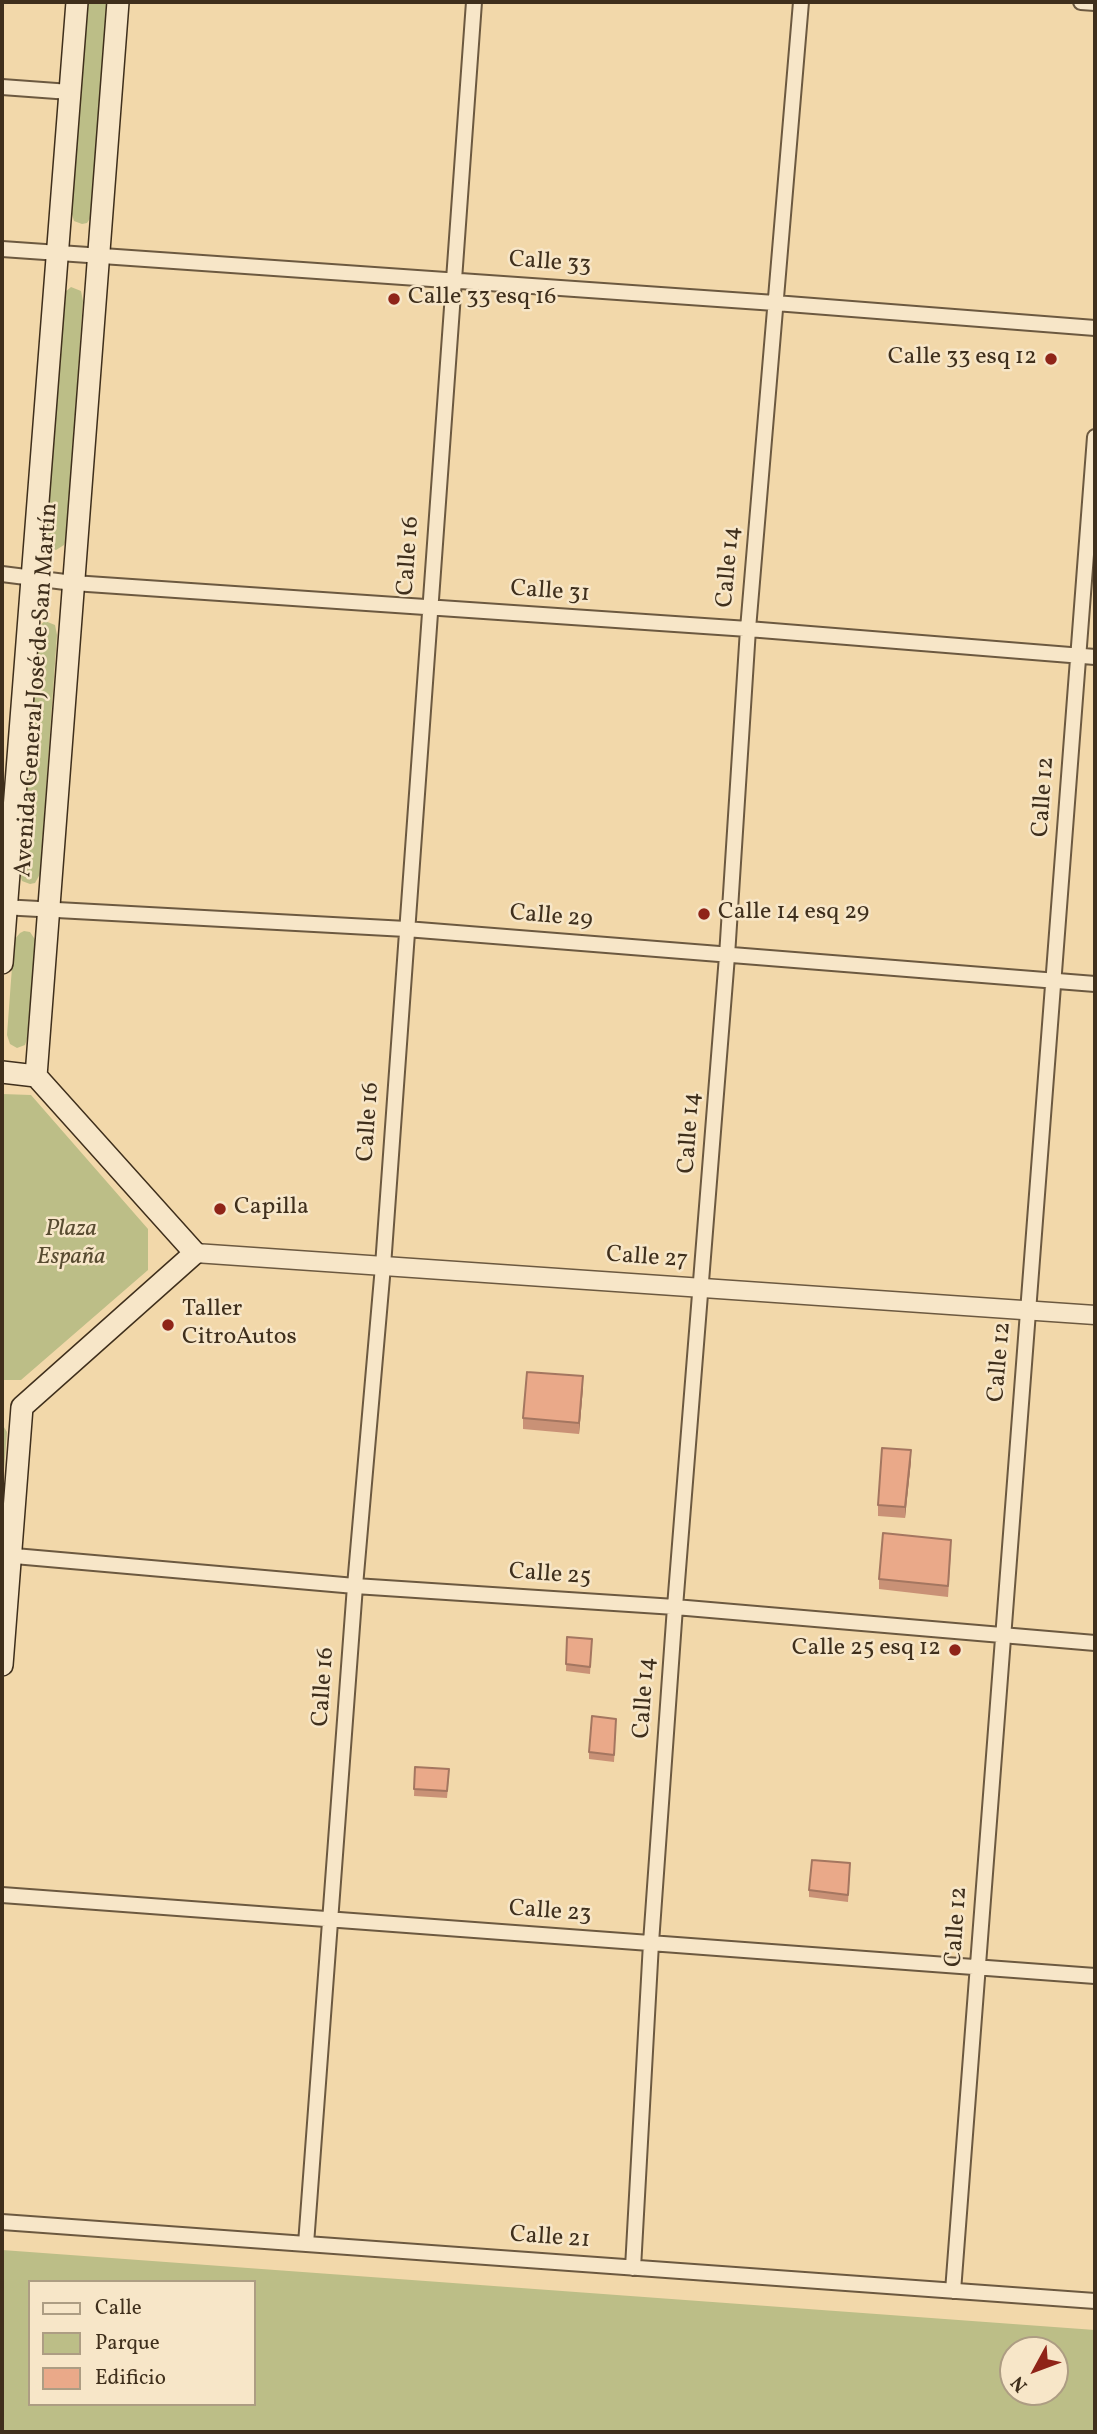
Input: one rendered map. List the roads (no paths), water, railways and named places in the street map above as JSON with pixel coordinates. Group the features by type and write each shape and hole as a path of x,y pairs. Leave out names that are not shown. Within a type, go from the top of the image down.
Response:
{"main road":[{"name":"Avenida General José de San Martín","path":"2,964 4,907 33,578 77,2"},
{"name":"Avenida General José de San Martín","path":"36,1076 118,2"},
{"path":"2,1073 36,1076 195,1253 12,1406 2,1665"}],"street":[{"name":"Calle 16","path":"306,2244 355,1586 383,1266 474,2"},
{"name":"Calle 14","path":"633,2268 651,1943 675,1607 727,956 748,629 800,2"},
{"path":"1081,2 1095,3"},
{"path":"2,87 70,92"},
{"name":"Calle 33","path":"2,249 452,279 1095,328"},
{"name":"Calle 12","path":"953,2291 1095,437"},
{"name":"Calle 31","path":"2,574 73,583 748,629 1095,656"},
{"name":"Calle 29","path":"4,907 406,929 1095,984"},
{"name":"Calle 27","path":"195,1253 1095,1315"},
{"name":"Calle 25","path":"6,1555 355,1586 675,1607 1095,1643"},
{"name":"Calle 23","path":"2,1895 1095,1976"},
{"name":"Calle 21","path":"2,2222 1095,2301"}],"place":[{"name":"Calle 33 esq 16","path":"394,299"},
{"name":"Calle 33 esq 12","path":"1051,359"},
{"name":"Calle 14 esq 29","path":"704,914"},
{"name":"Capilla","path":"220,1209"},
{"name":"Taller CitroAutos","path":"168,1325"},
{"name":"Calle 25 esq 12","path":"955,1650"}],"park label":[{"name":"Plaza España","path":"71,1245"}]}
